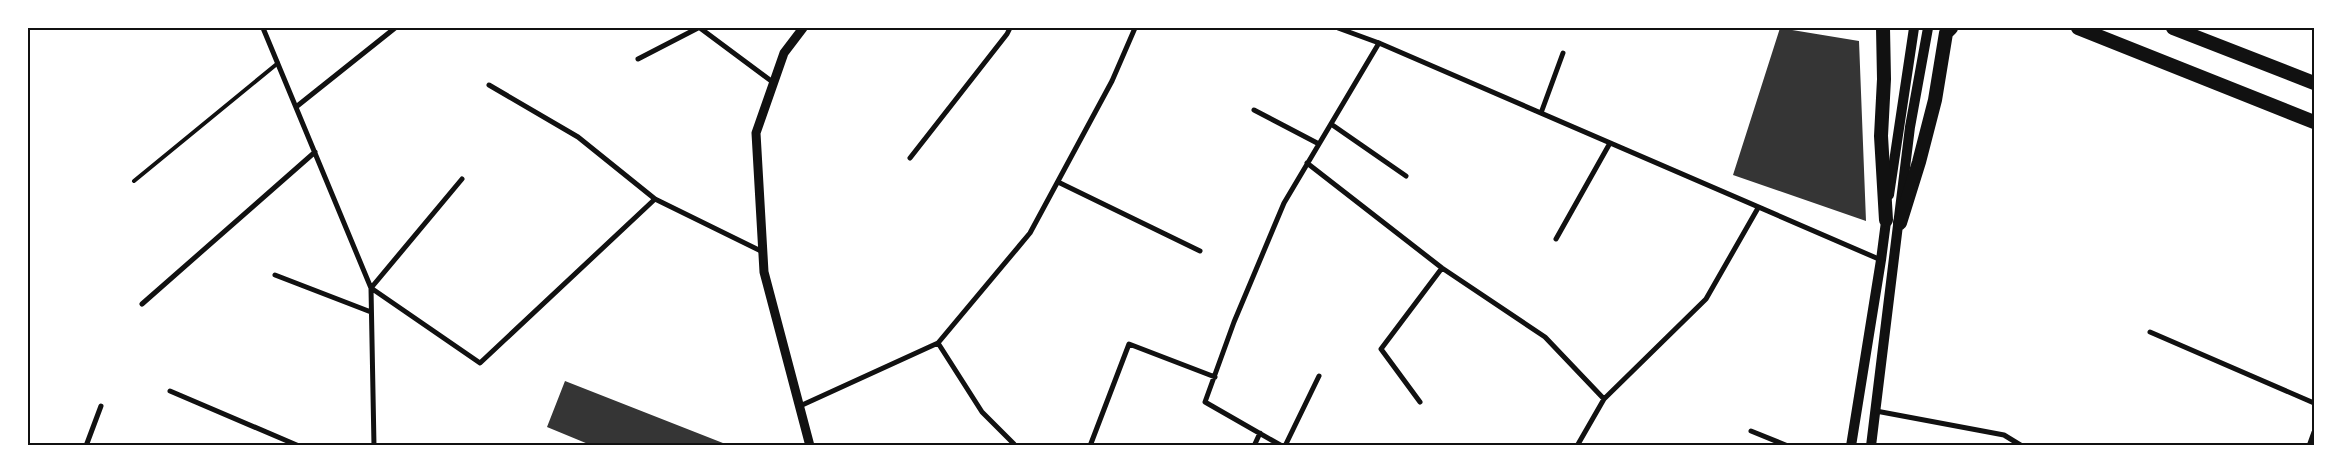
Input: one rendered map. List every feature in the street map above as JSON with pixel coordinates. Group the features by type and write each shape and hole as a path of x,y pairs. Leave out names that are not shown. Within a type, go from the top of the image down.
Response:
{"highway":[{"path":"1883,28 1884,79 1881,136 1886,220"},
{"path":"1900,223 1919,162 1935,100 1946,33 1952,28"},
{"path":"2078,28 2314,122"},
{"path":"2173,28 2314,83"}],"main road":[{"path":"1851,446 1881,260 1898,128 1914,28"},
{"path":"1871,446 1900,223 1910,127 1928,28"}],"street":[{"path":"263,28 371,288 374,446"},
{"path":"296,106 395,28"},
{"path":"638,59 699,28 774,83"},
{"path":"803,28 784,53 756,133 764,272 810,446"},
{"path":"910,158 1008,34 1010,28"},
{"path":"800,406 938,343 1030,233 1112,81 1135,28"},
{"path":"1338,28 1379,42 1881,260"},
{"path":"1319,376 1284,446 1206,402 1234,322 1284,203 1379,42"},
{"path":"1541,113 1563,53"},
{"path":"489,85 578,137 655,199 762,252"},
{"path":"1254,110 1319,144"},
{"path":"1330,124 1406,176"},
{"path":"1556,239 1610,143"},
{"path":"142,304 315,152"},
{"path":"1307,163 1442,268 1545,337 1604,399"},
{"path":"371,288 462,179"},
{"path":"1058,182 1200,251"},
{"path":"371,288 480,363 655,199"},
{"path":"1577,446 1604,399 1706,299 1758,208"},
{"path":"1420,402 1381,349 1442,268"},
{"path":"275,275 371,312"},
{"path":"2150,332 2314,403"},
{"path":"938,343 982,412 1014,444"},
{"path":"1090,446 1129,344 1215,377"},
{"path":"170,392 299,446"},
{"path":"86,446 101,406"},
{"path":"1876,411 2004,435 2022,446"},
{"path":"1752,431 1788,446"},
{"path":"2309,446 2314,432"},
{"path":"1254,446 1260,433"}],"lane":[{"path":"134,181 278,63"}],"building":[{"path":"1780,28 1859,41 1866,221 1733,175"},
{"path":"565,381 728,446 593,446 547,427"}]}
